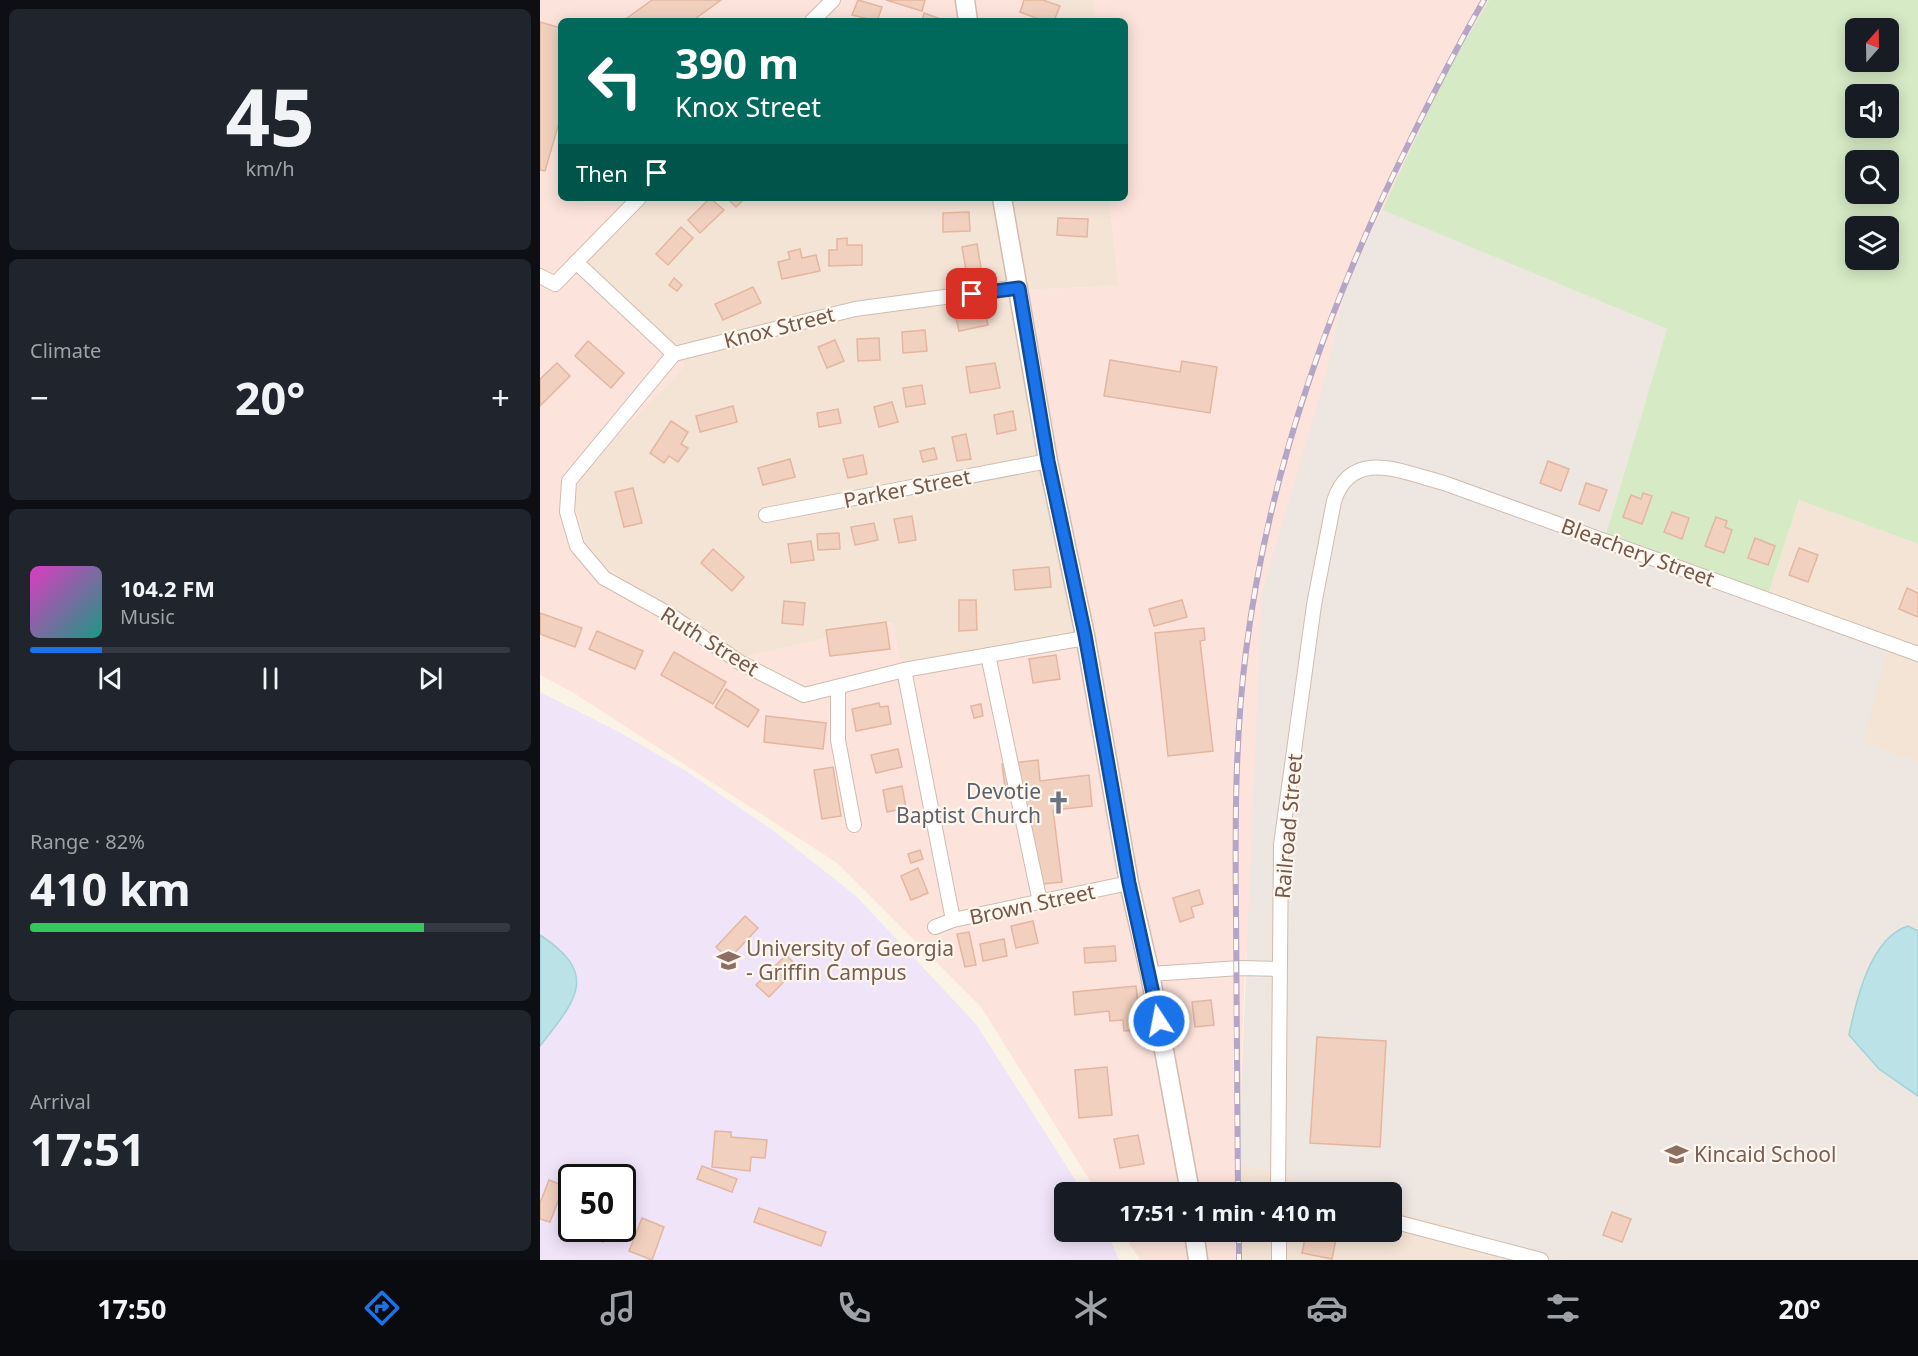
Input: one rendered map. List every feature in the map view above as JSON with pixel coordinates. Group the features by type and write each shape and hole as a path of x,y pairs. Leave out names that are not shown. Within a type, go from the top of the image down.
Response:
{"main road":[{"path":"964,0 967,18"},
{"path":"1003,201 1048,461 1085,638 1129,883 1150,974 1188,1182"},
{"path":"1195,1242 1198,1260"}],"street":[{"path":"815,18 830,1"},
{"path":"540,276 555,284 636,201"},
{"path":"576,262 674,354"},
{"name":"Knox Street","path":"674,354 855,309 1019,288"},
{"name":"Ruth Street","path":"674,354 569,481 567,512 577,546 603,578 666,612 741,663 804,695 904,670 1085,638"},
{"name":"Parker Street","path":"766,515 1048,461"},
{"name":"Bleachery Street","path":"1355,472 1381,466 1444,483 1918,654"},
{"name":"Railroad Street","path":"1280,1182 1281,844 1314,605 1334,501 1339,486 1355,472"},
{"path":"988,655 1040,902"},
{"path":"904,670 953,920"},
{"path":"838,688 837,740 854,825"},
{"name":"Brown Street","path":"935,927 953,920 1129,883"},
{"path":"1150,974 1240,968 1279,969"},
{"path":"1402,1224 1541,1260"},
{"path":"1279,1242 1279,1260"}],"shaded area":[{"path":"540,0 1044,0 1030,18 558,18 558,201 646,201 577,271 686,365 569,487 590,557 745,657 893,623 903,670 1086,636 1018,290 1119,286 1109,201 1128,201 1128,18 1095,18 1093,0 1489,0 1447,72 1345,289 1323,385 1245,966 1237,1182 1091,1182 981,1007 837,863 572,692 540,675"},
{"path":"1044,0 1093,0 1095,18 1030,18"},
{"path":"646,201 1109,201 1119,286 1019,290 1087,637 903,671 892,623 745,657 590,557 569,487 577,270"},
{"path":"1382,210 1667,329 1604,541 1890,641 1863,742 1918,763 1918,1260 1564,1260 1402,1212 1402,1182 1305,1182 1238,1162 1262,593 1323,385 1345,289"},
{"path":"1799,500 1918,544 1918,763 1863,742 1767,598"},
{"name":"University of Georgia - Griffin Campus","path":"540,692 619,732 686,771 775,832 856,896 976,1024 1077,1182 1054,1182 1054,1242 1111,1242 1119,1260 540,1260"},
{"path":"1238,1162 1305,1182 1237,1182"},
{"path":"1402,1212 1564,1260 1235,1260 1236,1242 1402,1242"},
{"path":"1128,1242 1236,1242 1235,1260 1140,1260"}],"green space":[{"path":"1489,0 1918,0 1918,544 1799,500 1767,598 1604,541 1667,329 1382,210 1447,72"}],"water":[{"path":"1908,926 1918,931 1918,1096 1879,1069 1849,1035 1861,989 1874,957 1884,943 1895,933"},
{"path":"540,935 559,949 571,963 576,976 576,989 563,1015 540,1046"}],"building":[{"path":"652,0 721,0 696,18 627,18"},
{"path":"858,0 882,7 878,18 852,15"},
{"path":"886,0 925,0 922,11"},
{"path":"1024,0 1043,0 1060,6 1055,18 1036,18 1020,12"},
{"path":"924,13 938,18 923,18"},
{"path":"540,22 558,27 558,126 545,171 540,170"},
{"path":"707,201 714,201 724,210 700,233 688,220"},
{"path":"730,201 742,201 736,207"},
{"path":"969,212 970,231 943,232 943,213"},
{"path":"1058,218 1088,219 1087,237 1057,235"},
{"path":"681,227 693,238 668,265 656,254"},
{"path":"847,238 847,245 862,245 862,265 829,266 829,250 837,250 837,239"},
{"path":"977,244 981,268 966,270 962,247"},
{"path":"800,249 802,258 816,255 820,271 782,279 778,262 790,259 788,252"},
{"path":"674,278 682,285 677,291 669,285"},
{"path":"753,287 761,303 723,320 715,304"},
{"path":"984,304 988,325 959,331 954,310"},
{"path":"925,330 927,351 903,353 902,332"},
{"path":"879,338 880,360 858,361 857,339"},
{"path":"835,340 844,361 827,368 818,347"},
{"path":"588,341 624,373 611,388 575,356"},
{"path":"1110,360 1180,372 1182,361 1217,367 1210,413 1104,396"},
{"path":"557,363 570,376 540,406 540,379"},
{"path":"995,363 1000,388 970,393 966,367"},
{"path":"922,385 925,404 906,407 903,388"},
{"path":"892,402 898,422 879,427 874,407"},
{"path":"733,406 737,422 700,432 696,416"},
{"path":"838,409 841,423 819,427 817,413"},
{"path":"1013,411 1016,430 997,434 994,415"},
{"path":"671,421 688,432 681,444 688,448 678,462 669,456 664,463 650,453"},
{"path":"966,434 971,459 957,461 952,437"},
{"path":"934,448 937,459 923,462 920,451"},
{"path":"863,455 867,474 848,478 843,459"},
{"path":"790,459 795,477 763,485 758,468"},
{"path":"1548,461 1569,469 1561,491 1540,483"},
{"path":"1586,483 1607,490 1599,511 1579,504"},
{"path":"633,488 642,523 624,527 615,492"},
{"path":"1643,493 1652,496 1642,524 1623,517 1631,495 1641,499"},
{"path":"1672,512 1689,518 1682,539 1664,532"},
{"path":"912,516 916,540 899,543 894,519"},
{"path":"1716,517 1727,521 1725,527 1732,530 1724,553 1705,546"},
{"path":"874,523 878,540 855,545 851,527"},
{"path":"839,533 840,549 818,550 817,534"},
{"path":"1755,538 1775,546 1768,565 1748,558"},
{"path":"811,541 814,560 791,563 788,544"},
{"path":"1799,548 1818,555 1808,582 1789,575"},
{"path":"713,549 744,577 732,591 701,563"},
{"path":"1049,567 1051,587 1015,590 1013,570"},
{"path":"1907,588 1918,593 1918,617 1899,609"},
{"path":"959,600 976,600 977,630 959,631"},
{"path":"1182,600 1187,617 1154,626 1149,609"},
{"path":"784,601 805,603 803,625 782,623"},
{"path":"540,613 582,628 575,647 540,634"},
{"path":"886,622 890,649 830,656 826,630"},
{"path":"1204,628 1205,640 1200,641 1213,751 1168,756 1155,633"},
{"path":"597,631 643,651 635,669 589,649"},
{"path":"674,652 726,682 713,704 661,675"},
{"path":"1056,655 1060,679 1033,683 1029,659"},
{"path":"726,689 759,710 748,727 715,707"},
{"path":"879,703 880,707 888,706 891,724 856,731 852,709"},
{"path":"981,704 983,716 974,718 971,706"},
{"path":"766,716 826,723 823,749 764,742"},
{"path":"898,749 902,767 876,773 871,755"},
{"path":"1038,760 1040,781 1089,775 1092,806 1053,810 1062,882 1033,885 1021,785 1005,787 1002,764"},
{"path":"833,767 841,816 822,819 814,770"},
{"path":"902,786 906,808 887,812 883,790"},
{"path":"920,850 923,859 911,863 908,854"},
{"path":"918,868 928,893 911,900 901,876"},
{"path":"1199,890 1203,904 1191,907 1194,917 1180,922 1173,898"},
{"path":"745,916 758,928 729,959 716,947"},
{"path":"1033,921 1038,943 1016,948 1011,926"},
{"path":"969,932 976,965 965,967 957,934"},
{"path":"1004,939 1007,956 983,961 980,944"},
{"path":"1115,946 1116,961 1085,963 1084,948"},
{"path":"786,955 798,967 769,997 756,985"},
{"path":"1136,986 1141,1030 1124,1031 1123,1020 1110,1021 1109,1011 1075,1015 1073,992"},
{"path":"1211,1000 1214,1025 1195,1027 1192,1002"},
{"path":"1317,1037 1386,1041 1380,1147 1310,1143"},
{"path":"1107,1067 1112,1115 1079,1118 1075,1070"},
{"path":"715,1131 731,1132 731,1137 767,1140 765,1158 751,1157 750,1171 712,1167"},
{"path":"1138,1135 1144,1164 1120,1168 1114,1139"},
{"path":"702,1166 737,1179 732,1192 697,1179"},
{"path":"549,1180 558,1184 558,1201 550,1222 540,1219 540,1203"},
{"path":"759,1208 826,1232 821,1246 754,1222"},
{"path":"1612,1212 1631,1219 1622,1242 1603,1235"},
{"path":"642,1218 664,1227 652,1260 629,1251 633,1242 636,1242 636,1233"},
{"path":"1304,1242 1335,1242 1332,1259 1302,1253"}],"railway":[{"path":"1238,1182 1236,781 1246,651 1269,520 1285,456 1305,393 1326,331 1351,270 1415,130 1484,0"},
{"path":"1239,1242 1239,1260"}],"place":[{"name":"Devotie Baptist Church","path":"1059,803"},
{"name":"University of Georgia - Griffin Campus","path":"728,960"},
{"name":"Kincaid School","path":"1676,1154"}],"route":[{"path":"972,294 1019,288 1048,461 1085,635 1129,883 1159,1021"}]}
